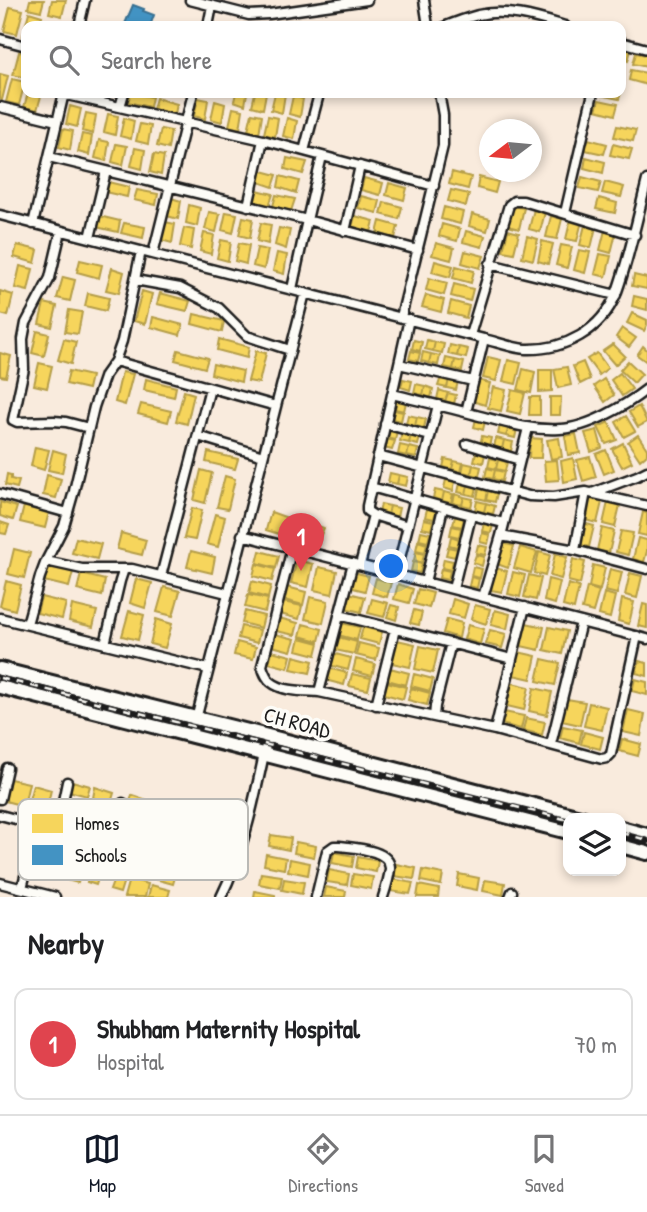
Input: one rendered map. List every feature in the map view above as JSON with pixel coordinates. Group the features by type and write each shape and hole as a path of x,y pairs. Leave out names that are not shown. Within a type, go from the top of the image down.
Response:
{"street":[{"path":"80,21 85,0"},
{"path":"190,0 249,15 367,0"},
{"path":"424,0 427,21"},
{"path":"209,21 212,6"},
{"path":"461,21 496,13 547,21"},
{"path":"0,39 21,45"},
{"path":"626,43 647,49"},
{"path":"33,224 63,98"},
{"path":"84,98 263,140 434,187"},
{"path":"120,107 123,98"},
{"path":"153,254 192,98"},
{"path":"304,151 318,98"},
{"path":"408,526 367,511 399,364 418,250 443,146 440,98"},
{"path":"565,212 592,98"},
{"path":"0,107 57,121"},
{"path":"248,206 263,140"},
{"path":"49,156 418,250"},
{"path":"292,289 322,156"},
{"path":"345,231 360,166"},
{"path":"90,238 106,171"},
{"path":"0,215 522,349 541,349 558,346 589,331 603,317 616,295 636,231 647,180"},
{"path":"470,335 510,203 523,201 636,231 647,231"},
{"path":"61,231 50,278 26,323 23,339 24,369 13,420 66,422 89,428"},
{"path":"27,624 46,561 64,526 94,407 105,375 115,361 122,341 141,251"},
{"path":"490,264 616,295"},
{"path":"135,279 180,288 219,308 247,336 290,350"},
{"path":"191,735 305,293"},
{"path":"466,412 484,339"},
{"path":"115,361 276,406"},
{"path":"399,364 473,382"},
{"path":"161,576 210,388"},
{"path":"392,394 528,428 561,429 586,423 613,411 647,389"},
{"path":"396,575 438,405"},
{"path":"385,424 430,436"},
{"path":"483,597 528,428"},
{"path":"198,436 263,456"},
{"path":"467,444 520,460"},
{"path":"378,456 529,496 554,497 589,492 647,471"},
{"path":"371,487 504,523"},
{"path":"589,492 647,506"},
{"path":"575,550 589,492"},
{"path":"0,494 68,513"},
{"path":"425,582 443,508"},
{"path":"318,692 339,615 373,515"},
{"path":"453,589 471,516"},
{"path":"242,535 647,639"},
{"path":"501,536 575,550 647,569"},
{"path":"292,548 262,666 271,682 298,691 318,692 495,730 602,759 611,754 638,636"},
{"path":"46,561 82,569 124,569 227,593"},
{"path":"105,644 124,569"},
{"path":"495,730 525,607"},
{"path":"339,615 512,659"},
{"path":"0,618 208,669"},
{"path":"551,744 581,622"},
{"path":"376,705 395,629"},
{"path":"434,718 451,643"},
{"name":"CH ROAD","path":"0,669 565,813"},
{"name":"CH ROAD","path":"0,687 563,831"},
{"path":"248,820 268,736"},
{"path":"0,799 7,768"},
{"path":"63,799 67,782"},
{"path":"0,815 18,820"},
{"path":"626,829 647,835"},
{"path":"316,897 327,851 334,846 382,854 387,859 390,870 383,897"},
{"path":"626,847 647,853"},
{"path":"22,888 24,880"},
{"path":"221,897 230,880"},
{"path":"0,883 55,897"}],"building: Homes":[{"path":"30,0 44,0 41,11 28,8"},
{"path":"52,0 66,0 62,16 49,13"},
{"path":"10,7 23,10 17,34 4,31"},
{"path":"29,12 42,16 40,21 27,21"},
{"path":"626,49 631,50 626,60"},
{"path":"19,52 21,52 21,77 13,75"},
{"path":"636,53 647,55 647,67 633,64"},
{"path":"631,70 647,73 647,85 629,80"},
{"path":"0,74 8,76 2,100 0,99"},
{"path":"12,79 21,81 19,105 6,102"},
{"path":"27,98 41,98 37,110 24,107"},
{"path":"129,98 152,98 150,107 128,102"},
{"path":"156,98 177,104 175,114 153,109"},
{"path":"198,98 208,100 205,119 194,116"},
{"path":"235,98 246,98 245,105 234,101"},
{"path":"254,98 265,98 263,109 252,106"},
{"path":"274,98 284,98 282,113 271,110"},
{"path":"293,98 303,99 300,117 289,114"},
{"path":"599,100 618,104 615,115 596,110"},
{"path":"215,101 225,104 222,122 211,119"},
{"path":"70,106 81,109 77,127 66,124"},
{"path":"233,108 243,110 240,129 229,126"},
{"path":"86,113 96,115 93,134 82,131"},
{"path":"252,113 262,115 259,134 248,130"},
{"path":"108,114 118,116 115,135 104,132"},
{"path":"268,116 278,118 275,137 264,134"},
{"path":"124,118 134,121 131,139 120,136"},
{"path":"287,118 297,121 294,139 283,136"},
{"path":"140,124 151,126 148,144 136,141"},
{"path":"617,126 636,130 633,141 614,137"},
{"path":"63,129 73,131 70,150 59,147"},
{"path":"161,129 171,131 168,149 157,146"},
{"path":"82,134 92,136 89,155 78,152"},
{"path":"588,139 607,144 604,154 585,150"},
{"path":"99,140 109,142 106,161 95,158"},
{"path":"116,144 127,146 123,165 112,162"},
{"path":"613,144 632,149 629,159 610,155"},
{"path":"135,148 145,150 142,169 131,166"},
{"path":"154,154 164,156 161,175 150,172"},
{"path":"586,157 605,162 603,173 584,168"},
{"path":"287,158 307,162 303,174 285,169"},
{"path":"258,170 277,175 273,187 256,181"},
{"path":"452,172 471,177 468,189 449,184"},
{"path":"280,176 299,181 296,193 278,187"},
{"path":"479,177 479,182 498,182 495,193 477,188"},
{"path":"582,177 601,182 598,192 579,188"},
{"path":"364,178 383,183 380,195 361,190"},
{"path":"108,182 129,187 127,197 105,192"},
{"path":"605,182 624,187 621,197 602,193"},
{"path":"389,183 407,188 404,200 386,195"},
{"path":"253,189 273,194 269,206 251,201"},
{"path":"137,190 158,194 156,205 134,200"},
{"path":"451,190 469,194 466,206 448,201"},
{"path":"276,195 295,199 291,211 273,206"},
{"path":"361,196 380,201 377,213 358,208"},
{"path":"171,198 181,201 178,219 167,216"},
{"path":"599,198 617,203 615,213 596,209"},
{"path":"384,202 402,207 399,219 381,214"},
{"path":"189,205 200,208 197,226 186,223"},
{"path":"513,206 524,208 519,229 508,226"},
{"path":"444,207 463,212 460,224 441,219"},
{"path":"534,209 545,212 540,232 529,229"},
{"path":"209,212 220,214 216,232 205,229"},
{"path":"226,212 237,214 233,233 222,230"},
{"path":"472,214 490,219 487,231 469,226"},
{"path":"99,216 120,221 118,232 96,227"},
{"path":"355,216 374,221 371,232 352,227"},
{"path":"551,216 562,219 557,239 546,237"},
{"path":"243,217 253,219 250,238 239,235"},
{"path":"571,218 582,221 577,241 566,239"},
{"path":"380,221 398,226 395,238 377,233"},
{"path":"165,222 175,224 172,243 161,240"},
{"path":"124,223 145,227 143,238 121,233"},
{"path":"261,223 271,225 268,244 257,241"},
{"path":"442,224 460,229 457,241 439,236"},
{"path":"585,225 596,227 591,248 580,245"},
{"path":"184,228 194,230 191,249 180,246"},
{"path":"279,228 290,230 286,249 275,245"},
{"path":"508,230 519,233 514,253 503,251"},
{"path":"605,230 616,233 611,253 600,250"},
{"path":"466,231 485,236 482,247 463,242"},
{"path":"204,233 214,235 211,254 200,251"},
{"path":"527,236 538,239 533,260 522,257"},
{"path":"221,240 231,242 228,261 217,258"},
{"path":"542,241 553,244 548,264 538,261"},
{"path":"239,243 249,245 246,264 235,261"},
{"path":"436,243 454,248 451,260 432,255"},
{"path":"17,245 38,250 35,263 14,257"},
{"path":"561,245 572,247 567,268 556,265"},
{"path":"257,248 268,250 264,269 253,266"},
{"path":"579,250 590,252 585,273 574,270"},
{"path":"465,251 484,256 480,268 462,263"},
{"path":"277,253 287,255 284,274 273,271"},
{"path":"600,254 611,256 606,277 595,274"},
{"path":"80,260 102,265 99,278 77,272"},
{"path":"435,261 453,266 450,277 432,272"},
{"path":"20,266 33,269 28,291 15,288"},
{"path":"456,266 474,271 471,283 453,278"},
{"path":"112,268 124,272 119,293 106,290"},
{"path":"634,275 647,278 647,289 632,286"},
{"path":"63,277 75,280 70,301 57,298"},
{"path":"429,278 447,283 444,295 426,290"},
{"path":"454,284 473,289 470,301 451,296"},
{"path":"0,291 13,295 8,316 0,314"},
{"path":"142,291 152,294 145,324 134,321"},
{"path":"88,293 109,298 106,311 85,306"},
{"path":"160,293 190,301 187,311 157,304"},
{"path":"426,295 444,300 441,312 422,307"},
{"path":"634,296 647,299 647,310 632,306"},
{"path":"451,301 469,306 466,318 448,313"},
{"path":"44,303 57,306 52,327 39,324"},
{"path":"69,310 82,312 78,334 65,332"},
{"path":"632,313 647,320 644,331 627,323"},
{"path":"194,314 224,321 222,332 192,324"},
{"path":"153,317 183,325 180,335 151,327"},
{"path":"622,328 636,338 629,347 616,337"},
{"path":"37,331 49,334 44,356 32,353"},
{"path":"64,339 76,342 71,364 58,360"},
{"path":"219,339 249,347 247,358 217,350"},
{"path":"414,340 422,342 420,351 412,349"},
{"path":"427,340 435,342 433,351 425,349"},
{"path":"435,342 444,344 442,353 433,351"},
{"path":"613,344 625,356 615,365 603,351"},
{"path":"450,345 459,347 457,356 448,354"},
{"path":"643,346 647,350 647,362 637,355"},
{"path":"459,347 468,349 466,358 457,356"},
{"path":"178,350 208,358 205,368 175,360"},
{"path":"256,351 266,353 259,383 248,381"},
{"path":"411,351 420,353 418,361 409,359"},
{"path":"423,352 431,354 429,363 421,361"},
{"path":"0,353 11,356 6,377 0,376"},
{"path":"597,353 608,368 599,375 587,359"},
{"path":"431,354 440,356 438,365 429,363"},
{"path":"488,357 501,360 496,381 483,378"},
{"path":"446,358 455,360 453,369 444,367"},
{"path":"455,360 464,362 462,371 453,369"},
{"path":"508,360 521,363 516,384 503,381"},
{"path":"628,361 642,374 634,383 620,370"},
{"path":"583,362 590,379 580,384 573,366"},
{"path":"39,363 52,366 47,388 34,385"},
{"path":"213,364 243,371 241,382 211,374"},
{"path":"567,367 571,385 558,388 554,369"},
{"path":"523,369 535,372 531,393 518,390"},
{"path":"539,370 552,370 552,391 539,392"},
{"path":"69,371 91,376 88,389 66,384"},
{"path":"122,372 133,374 125,405 115,402"},
{"path":"620,373 632,389 622,396 611,380"},
{"path":"441,377 449,379 447,388 438,386"},
{"path":"146,379 176,387 174,397 144,390"},
{"path":"403,379 412,381 410,390 401,387"},
{"path":"449,379 458,381 456,390 447,388"},
{"path":"604,379 614,395 605,402 594,386"},
{"path":"477,380 490,383 485,405 472,401"},
{"path":"416,384 425,386 423,395 414,393"},
{"path":"425,386 433,389 431,398 423,395"},
{"path":"493,387 506,390 501,411 488,408"},
{"path":"439,390 448,393 445,401 437,399"},
{"path":"512,390 525,393 520,414 507,411"},
{"path":"184,391 194,394 187,424 176,421"},
{"path":"448,393 456,395 454,404 445,401"},
{"path":"530,397 540,397 540,415 529,415"},
{"path":"550,397 561,397 560,415 550,415"},
{"path":"397,400 406,402 404,411 395,409"},
{"path":"141,404 171,411 168,422 138,414"},
{"path":"639,406 647,422 638,427 629,412"},
{"path":"394,410 403,412 401,421 392,419"},
{"path":"408,415 417,417 415,426 406,424"},
{"path":"626,416 635,431 624,437 616,422"},
{"path":"417,417 426,419 424,428 415,426"},
{"path":"476,419 485,421 483,430 474,427"},
{"path":"609,422 617,440 606,444 598,427"},
{"path":"500,425 509,427 506,436 498,434"},
{"path":"509,427 517,429 515,438 506,436"},
{"path":"388,429 397,431 395,440 386,438"},
{"path":"597,430 602,448 591,452 585,433"},
{"path":"402,432 411,435 409,443 400,441"},
{"path":"576,434 580,453 568,455 565,436"},
{"path":"411,435 420,437 418,445 409,443"},
{"path":"638,435 647,449 647,454 640,460 628,442"},
{"path":"482,436 491,438 489,447 480,445"},
{"path":"496,438 504,440 502,449 494,447"},
{"path":"530,438 542,439 541,458 529,458"},
{"path":"559,438 562,457 551,459 547,440"},
{"path":"386,439 395,441 392,450 384,448"},
{"path":"504,440 513,442 511,451 502,449"},
{"path":"623,443 632,462 622,467 612,449"},
{"path":"400,445 409,447 407,456 398,454"},
{"path":"35,447 49,450 44,470 31,466"},
{"path":"409,447 418,449 416,458 407,456"},
{"path":"53,450 66,454 62,473 48,470"},
{"path":"606,450 614,470 604,474 596,454"},
{"path":"208,452 238,459 235,469 206,462"},
{"path":"476,452 485,454 483,463 474,461"},
{"path":"590,457 596,477 583,481 577,460"},
{"path":"490,458 498,460 496,469 488,467"},
{"path":"573,458 577,479 564,482 561,461"},
{"path":"445,459 454,461 452,469 443,467"},
{"path":"498,460 507,462 505,471 496,469"},
{"path":"557,460 559,480 546,481 544,461"},
{"path":"454,461 463,463 461,472 452,469"},
{"path":"464,463 473,465 471,474 462,472"},
{"path":"473,465 481,467 479,476 471,474"},
{"path":"487,468 495,470 493,479 485,477"},
{"path":"201,470 212,473 205,503 194,500"},
{"path":"495,470 504,472 502,481 493,479"},
{"path":"390,473 399,475 397,484 388,482"},
{"path":"7,474 11,475 11,479 19,481 17,488 5,485"},
{"path":"47,475 61,479 56,498 43,495"},
{"path":"399,475 408,477 406,486 397,484"},
{"path":"225,476 235,479 228,509 217,507"},
{"path":"446,480 455,482 453,491 444,488"},
{"path":"460,483 468,485 466,494 458,492"},
{"path":"468,485 477,487 475,496 466,494"},
{"path":"479,489 488,491 486,500 477,498"},
{"path":"435,490 444,492 442,501 433,498"},
{"path":"488,491 497,493 495,502 486,500"},
{"path":"444,492 453,494 451,503 442,501"},
{"path":"455,494 464,497 462,505 453,503"},
{"path":"464,497 473,499 471,507 462,505"},
{"path":"590,499 602,502 597,523 585,520"},
{"path":"477,501 486,503 484,512 475,510"},
{"path":"0,502 17,507 13,520 0,516"},
{"path":"608,502 620,505 615,527 603,524"},
{"path":"486,503 495,506 493,514 484,512"},
{"path":"381,504 390,506 388,515 379,513"},
{"path":"24,506 49,512 45,528 20,522"},
{"path":"390,506 399,508 397,517 388,515"},
{"path":"192,508 202,510 195,540 184,538"},
{"path":"427,509 436,511 434,519 425,517"},
{"path":"271,512 296,521 289,537 266,530"},
{"path":"643,512 647,513 647,536 638,534"},
{"path":"215,514 225,517 218,547 207,544"},
{"path":"455,516 464,518 462,527 453,525"},
{"path":"299,519 324,528 317,544 294,537"},
{"path":"424,519 433,521 431,530 422,528"},
{"path":"0,522 9,525 6,534 0,533"},
{"path":"484,523 493,525 491,533 482,531"},
{"path":"583,523 594,526 589,547 578,544"},
{"path":"452,526 461,528 459,537 450,535"},
{"path":"602,528 614,531 609,553 597,550"},
{"path":"421,531 430,533 428,542 419,540"},
{"path":"621,531 633,533 628,555 616,552"},
{"path":"121,533 146,540 142,555 117,549"},
{"path":"482,533 490,535 488,544 480,542"},
{"path":"451,536 459,539 457,547 449,545"},
{"path":"76,538 101,544 97,559 72,553"},
{"path":"638,538 647,540 644,562 633,559"},
{"path":"418,541 427,544 425,552 416,550"},
{"path":"502,543 514,546 508,568 497,564"},
{"path":"478,545 487,547 485,555 476,553"},
{"path":"448,547 457,549 455,557 446,555"},
{"path":"520,547 537,552 531,573 514,568"},
{"path":"14,549 30,553 24,578 8,574"},
{"path":"191,551 215,557 212,573 187,567"},
{"path":"260,551 279,556 276,568 257,563"},
{"path":"416,552 424,554 422,563 414,560"},
{"path":"539,552 550,555 545,576 534,573"},
{"path":"555,554 567,557 561,579 550,576"},
{"path":"476,555 484,557 482,566 473,563"},
{"path":"444,559 453,561 451,570 442,568"},
{"path":"573,559 585,562 580,584 568,581"},
{"path":"297,560 313,564 308,587 291,583"},
{"path":"413,562 422,564 420,573 411,571"},
{"path":"256,564 275,569 272,581 253,576"},
{"path":"593,565 605,568 600,590 589,587"},
{"path":"48,566 73,572 69,587 44,581"},
{"path":"319,567 337,571 332,594 314,590"},
{"path":"473,567 482,569 480,578 471,576"},
{"path":"495,568 507,571 502,592 491,590"},
{"path":"441,569 450,571 448,580 439,578"},
{"path":"610,569 622,572 617,594 605,591"},
{"path":"353,572 369,576 365,591 349,587"},
{"path":"513,572 525,575 520,597 508,594"},
{"path":"630,573 642,576 637,598 625,595"},
{"path":"81,574 105,580 102,596 77,590"},
{"path":"529,575 541,578 536,600 524,597"},
{"path":"471,577 479,579 477,588 469,586"},
{"path":"376,578 391,583 387,597 372,593"},
{"path":"136,579 152,583 145,608 130,603"},
{"path":"548,579 560,582 555,604 544,601"},
{"path":"6,581 21,585 15,610 0,606"},
{"path":"252,581 271,586 268,598 249,593"},
{"path":"398,584 413,589 409,603 394,599"},
{"path":"568,584 579,587 574,609 563,606"},
{"path":"164,587 180,591 173,616 157,612"},
{"path":"287,587 306,592 303,605 284,600"},
{"path":"587,587 599,591 593,612 582,609"},
{"path":"418,589 433,593 429,608 414,604"},
{"path":"349,593 365,597 361,612 345,608"},
{"path":"604,593 615,596 610,618 599,615"},
{"path":"248,595 268,599 265,612 245,607"},
{"path":"41,597 66,603 62,619 37,613"},
{"path":"310,597 328,601 323,623 305,619"},
{"path":"372,599 388,603 384,617 368,613"},
{"path":"453,599 468,604 464,618 449,614"},
{"path":"622,599 634,602 629,624 618,621"},
{"path":"283,602 302,606 299,619 280,614"},
{"path":"643,604 647,605 647,628 638,626"},
{"path":"72,605 97,611 93,627 69,621"},
{"path":"391,605 399,607 396,620 387,617"},
{"path":"475,605 490,609 486,624 471,619"},
{"path":"414,610 422,612 419,625 410,623"},
{"path":"495,610 510,614 507,629 491,625"},
{"path":"129,611 144,615 138,640 122,636"},
{"path":"245,611 264,616 261,628 242,623"},
{"path":"279,618 298,623 295,635 276,631"},
{"path":"156,619 172,624 165,648 150,644"},
{"path":"447,619 462,623 459,638 443,633"},
{"path":"341,623 360,627 357,640 338,635"},
{"path":"526,623 544,627 539,650 521,646"},
{"path":"303,624 322,629 319,641 300,636"},
{"path":"468,625 484,629 480,644 464,639"},
{"path":"241,626 260,630 257,643 238,638"},
{"path":"363,627 382,632 379,644 360,639"},
{"path":"549,627 567,631 562,654 544,650"},
{"path":"490,630 506,634 502,648 486,644"},
{"path":"275,634 295,639 291,651 272,646"},
{"path":"338,637 357,642 354,654 335,650"},
{"path":"300,638 319,643 316,655 297,650"},
{"path":"397,640 415,644 410,667 392,663"},
{"path":"237,642 256,647 253,659 234,655"},
{"path":"359,643 379,648 376,660 356,655"},
{"path":"420,646 438,650 433,673 415,669"},
{"path":"272,651 291,656 288,668 269,663"},
{"path":"518,652 536,656 531,679 513,675"},
{"path":"332,653 351,658 348,670 329,665"},
{"path":"294,656 313,661 310,673 291,669"},
{"path":"356,659 375,664 372,676 353,671"},
{"path":"542,659 560,663 555,685 537,681"},
{"path":"639,661 647,663 647,676 636,673"},
{"path":"328,668 347,673 344,685 325,680"},
{"path":"390,668 409,673 406,685 387,680"},
{"path":"352,674 371,678 368,690 349,686"},
{"path":"414,674 433,679 430,691 411,686"},
{"path":"635,679 647,682 647,695 632,691"},
{"path":"387,682 406,687 403,699 384,694"},
{"path":"512,683 529,687 524,710 507,706"},
{"path":"411,688 430,693 427,705 408,700"},
{"path":"534,688 552,692 547,715 529,711"},
{"path":"567,699 585,702 580,725 562,721"},
{"path":"589,703 607,707 602,730 584,726"},
{"path":"628,710 645,714 641,736 623,732"},
{"path":"504,712 524,716 521,729 501,724"},
{"path":"526,718 545,722 542,735 523,730"},
{"path":"563,726 582,730 579,743 560,738"},
{"path":"584,732 603,737 600,749 581,744"},
{"path":"622,739 641,744 638,756 619,751"},
{"path":"10,779 29,783 26,799 18,799 18,804 5,801"},
{"path":"72,781 90,786 87,796 69,791"},
{"path":"33,785 51,790 49,799 29,799"},
{"path":"95,787 114,793 112,799 93,798"},
{"path":"271,835 291,838 289,850 269,846"},
{"path":"296,842 316,846 314,857 294,853"},
{"path":"334,852 354,856 352,867 332,863"},
{"path":"266,854 286,858 284,869 264,865"},
{"path":"358,857 378,861 376,872 356,868"},
{"path":"290,859 310,863 308,875 288,871"},
{"path":"396,864 416,868 414,879 394,876"},
{"path":"329,870 349,874 347,885 327,882"},
{"path":"423,870 443,874 441,885 421,881"},
{"path":"261,873 282,876 280,888 259,884"},
{"path":"353,874 373,877 371,889 351,885"},
{"path":"459,874 479,878 477,890 457,886"},
{"path":"284,879 304,882 302,894 282,890"},
{"path":"392,879 413,883 410,894 390,891"},
{"path":"88,880 98,880 96,885"},
{"path":"114,880 124,880 120,893 110,890"},
{"path":"129,880 148,884 145,897 124,897"},
{"path":"159,880 174,880 173,884"},
{"path":"485,880 505,883 503,895 483,891"},
{"path":"151,885 170,890 168,897 148,897"},
{"path":"419,885 439,889 438,897 417,897"},
{"path":"326,887 346,891 345,897 324,897"},
{"path":"255,891 275,895 275,897 254,897"}],"building: Schools":[{"path":"133,5 154,15 152,21 126,21"}],"railway":[{"path":"0,678 563,819"},
{"path":"626,834 647,840"}],"place":[{"name":"Shubham Maternity Hospital","path":"301,571"}]}
